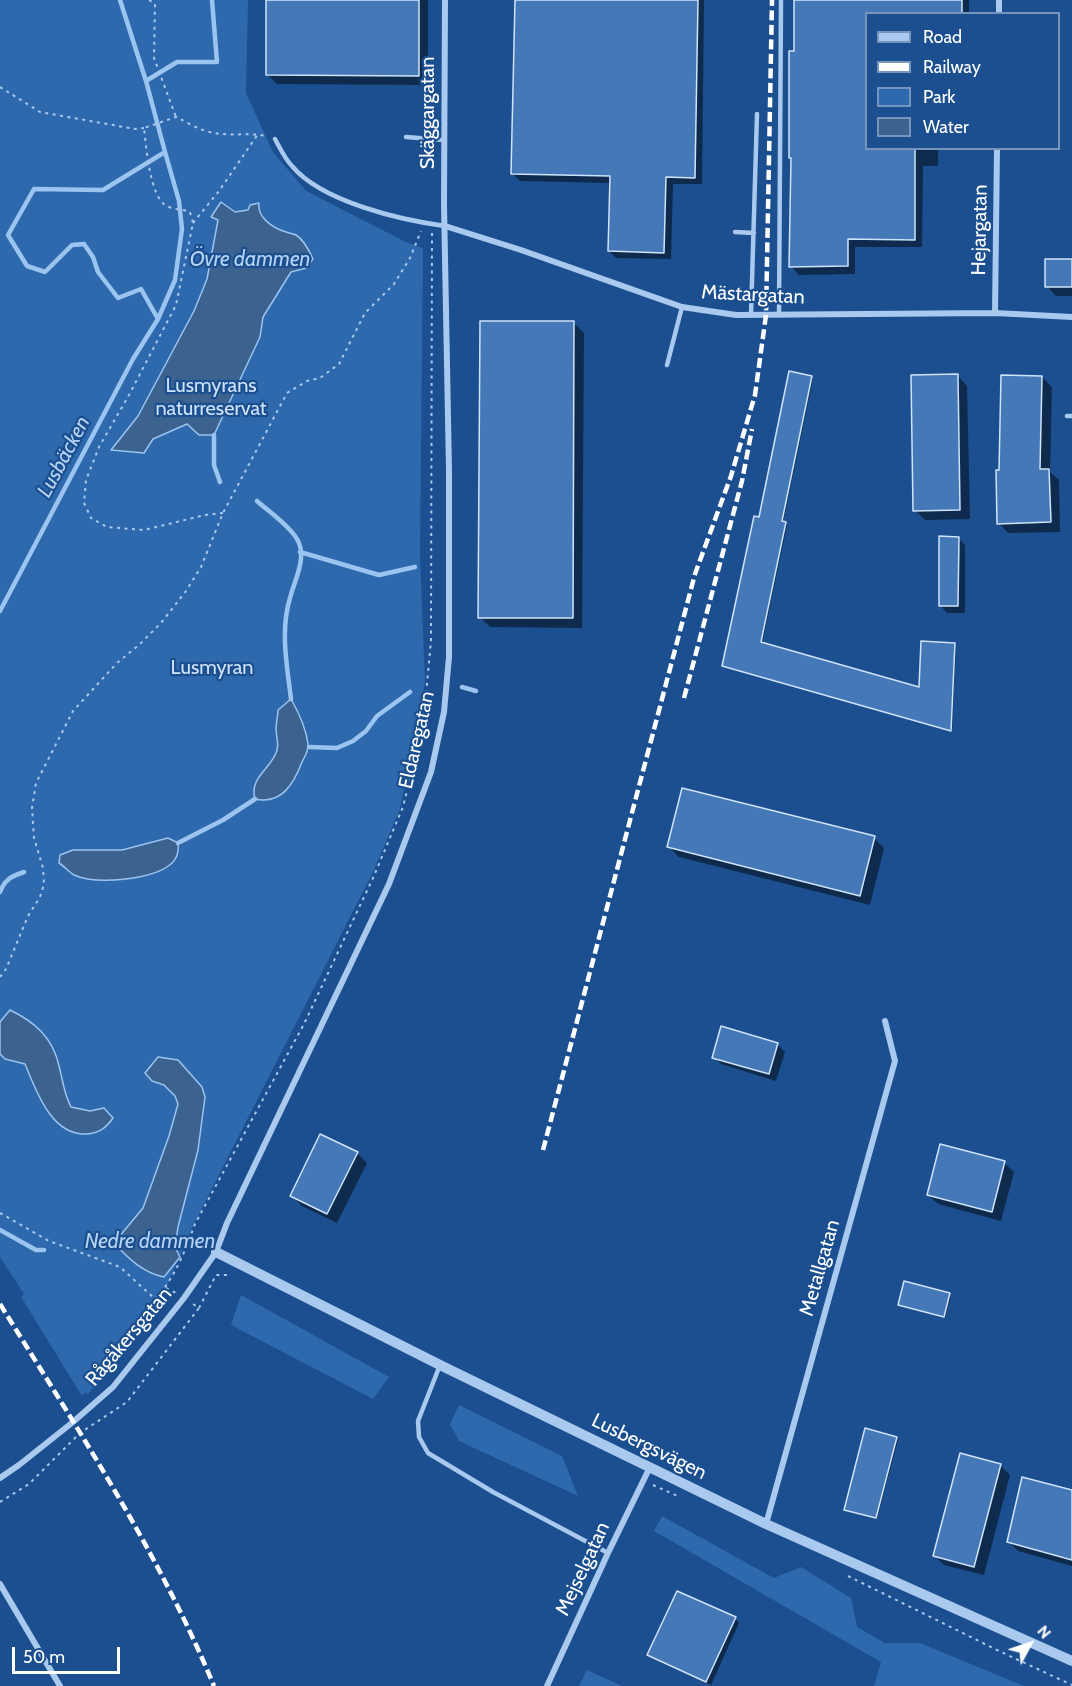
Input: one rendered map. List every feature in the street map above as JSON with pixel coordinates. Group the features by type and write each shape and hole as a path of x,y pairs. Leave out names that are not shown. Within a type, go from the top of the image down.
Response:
{"street":[{"name":"Skäggargatan","path":"445,226 446,0"},
{"name":"Hejargatan","path":"995,313 997,150"},
{"name":"Mästargatan","path":"445,226 521,250 682,308 735,315 995,313 1072,317"},
{"name":"Eldaregatan","path":"216,1252 227,1223 389,884 431,772 444,712 449,657 445,226"},
{"name":"Metallgatan","path":"766,1524 895,1061 885,1021"},
{"name":"Lusbergsvägen","path":"216,1252 440,1365 766,1524 1072,1661"},
{"name":"Rågåkersgatan","path":"0,1478 37,1451 113,1387 184,1298 216,1252"},
{"name":"Mejselgatan","path":"547,1686 650,1467"},
{"path":"0,1584 60,1686"}],"lane":[{"path":"779,315 781,0"},
{"path":"751,315 757,114"},
{"path":"406,137 444,140"},
{"path":"275,139 292,167 319,188 346,201 394,217 445,226"},
{"path":"735,232 754,233"},
{"path":"667,365 682,308"},
{"path":"440,1365 418,1421 419,1437 428,1453 493,1492 608,1553"}],"path":[{"path":"149,0 155,4 154,58 176,117 209,132 236,135 258,134 219,191 193,223"},
{"path":"0,87 40,112 135,129 149,127 176,117"},
{"path":"144,128 149,171 161,201 167,207 190,212 193,223 176,305 99,447 86,480 84,503 91,519 106,527 144,530 205,515 223,513"},
{"path":"0,977 6,969 44,884 44,868 34,838 32,808 36,783 73,711 117,663 139,645 161,622 186,591 201,567 223,513 287,393 307,381 320,378 339,364 365,313 394,284 410,258 424,223"},
{"path":"0,1213 49,1241 120,1267 155,1299 166,1288 184,1254 195,1224 304,1024 373,878 403,807 417,750 431,641 431,224"}],"green space":[{"name":"Lusmyran","path":"0,0 248,0 246,93 273,152 306,191 408,243 423,248 420,556 425,682 400,809 373,872 193,1226 153,1318 88,1394 86,1392 82,1396 21,1297 24,1294 0,1257"},
{"path":"241,1295 389,1377 373,1399 231,1325"},
{"path":"459,1405 562,1456 578,1496 459,1441 450,1424"},
{"path":"662,1516 774,1578 801,1567 851,1598 857,1627 885,1643 920,1643 1024,1686 874,1686 881,1662 654,1531"},
{"path":"587,1670 622,1686 579,1686"}],"water":[{"name":"Övre dammen","path":"221,202 235,212 248,210 250,205 259,203 263,218 276,228 299,237 313,259 306,268 291,272 263,317 260,337 214,435 199,435 187,424 153,439 144,453 111,450 138,416 194,311 207,279 218,220 211,217"},
{"path":"291,699 304,726 308,744 307,751 286,791 273,799 255,799 257,780 277,750 278,710"},
{"path":"168,838 178,843 177,855 173,862 151,874 138,877 109,880 84,878 74,875 59,863 60,855 73,850 122,850"},
{"path":"10,1010 35,1026 47,1039 56,1056 71,1107 90,1111 104,1108 113,1118 105,1127 87,1134 74,1133 64,1128 47,1110 25,1064 5,1059 0,1054 0,1022"},
{"name":"Nedre dammen","path":"158,1057 178,1060 202,1087 205,1097 198,1150 178,1227 175,1247 180,1257 164,1277 143,1268 114,1243 143,1208 178,1104 175,1096 164,1085 152,1081 145,1073"}],"building":[{"path":"266,0 419,0 419,76 266,75"},
{"path":"515,0 698,0 695,178 666,177 664,253 608,251 610,176 511,174"},
{"path":"794,0 962,0 962,12 865,12 865,150 915,150 915,240 848,239 848,266 789,267 791,158 789,158 789,51 794,51"},
{"path":"1045,259 1072,259 1072,287 1045,287"},
{"path":"480,321 574,321 573,618 478,618"},
{"path":"789,371 812,376 782,521 786,522 761,642 919,687 921,641 955,643 951,731 722,666 754,516 759,517"},
{"path":"958,374 960,510 913,511 911,375"},
{"path":"1001,375 1042,376 1040,469 1049,469 1051,522 997,524 996,470 999,470"},
{"path":"939,536 959,537 958,606 939,606"},
{"path":"682,788 875,836 860,896 667,847"},
{"path":"721,1026 778,1043 769,1074 712,1058"},
{"path":"320,1134 358,1152 327,1214 290,1196"},
{"path":"940,1144 1005,1161 992,1212 927,1195"},
{"path":"904,1281 950,1293 944,1317 898,1305"},
{"path":"865,1428 897,1437 876,1518 844,1510"},
{"path":"960,1453 1001,1464 974,1567 933,1556"},
{"path":"1022,1477 1072,1490 1072,1560 1007,1542"},
{"path":"677,1591 736,1617 706,1682 647,1655"}],"waterway":[{"name":"Lusbäcken","path":"120,0 146,81"},
{"name":"Lusbäcken","path":"0,611 133,359 158,319 141,289 118,298 98,272 93,257 84,244 72,245 45,272 27,266 8,235 34,189 103,190 165,152 146,81 177,62 217,62 212,0"},
{"name":"Lusbäcken","path":"158,319 175,280 182,229 179,201 165,152"},
{"path":"214,435 214,465 220,482"},
{"path":"257,501 292,532 301,550 299,571 285,623 285,648 291,699"},
{"path":"300,552 379,575 415,567"},
{"path":"462,687 476,691"},
{"path":"309,747 337,748 353,741 366,731 377,716 410,692"},
{"path":"178,843 223,820 255,799"},
{"path":"0,892 9,879 24,872"},
{"path":"0,1230 36,1250 44,1250"}],"railway":[{"path":"543,1150 695,574 731,476 755,395 766,315 772,0"},
{"path":"684,698 742,481 752,429"},
{"path":"0,1304 87,1444 142,1539 168,1587 214,1686"}],"park label":[{"name":"Lusmyrans naturreservat","path":"211,398"}]}
